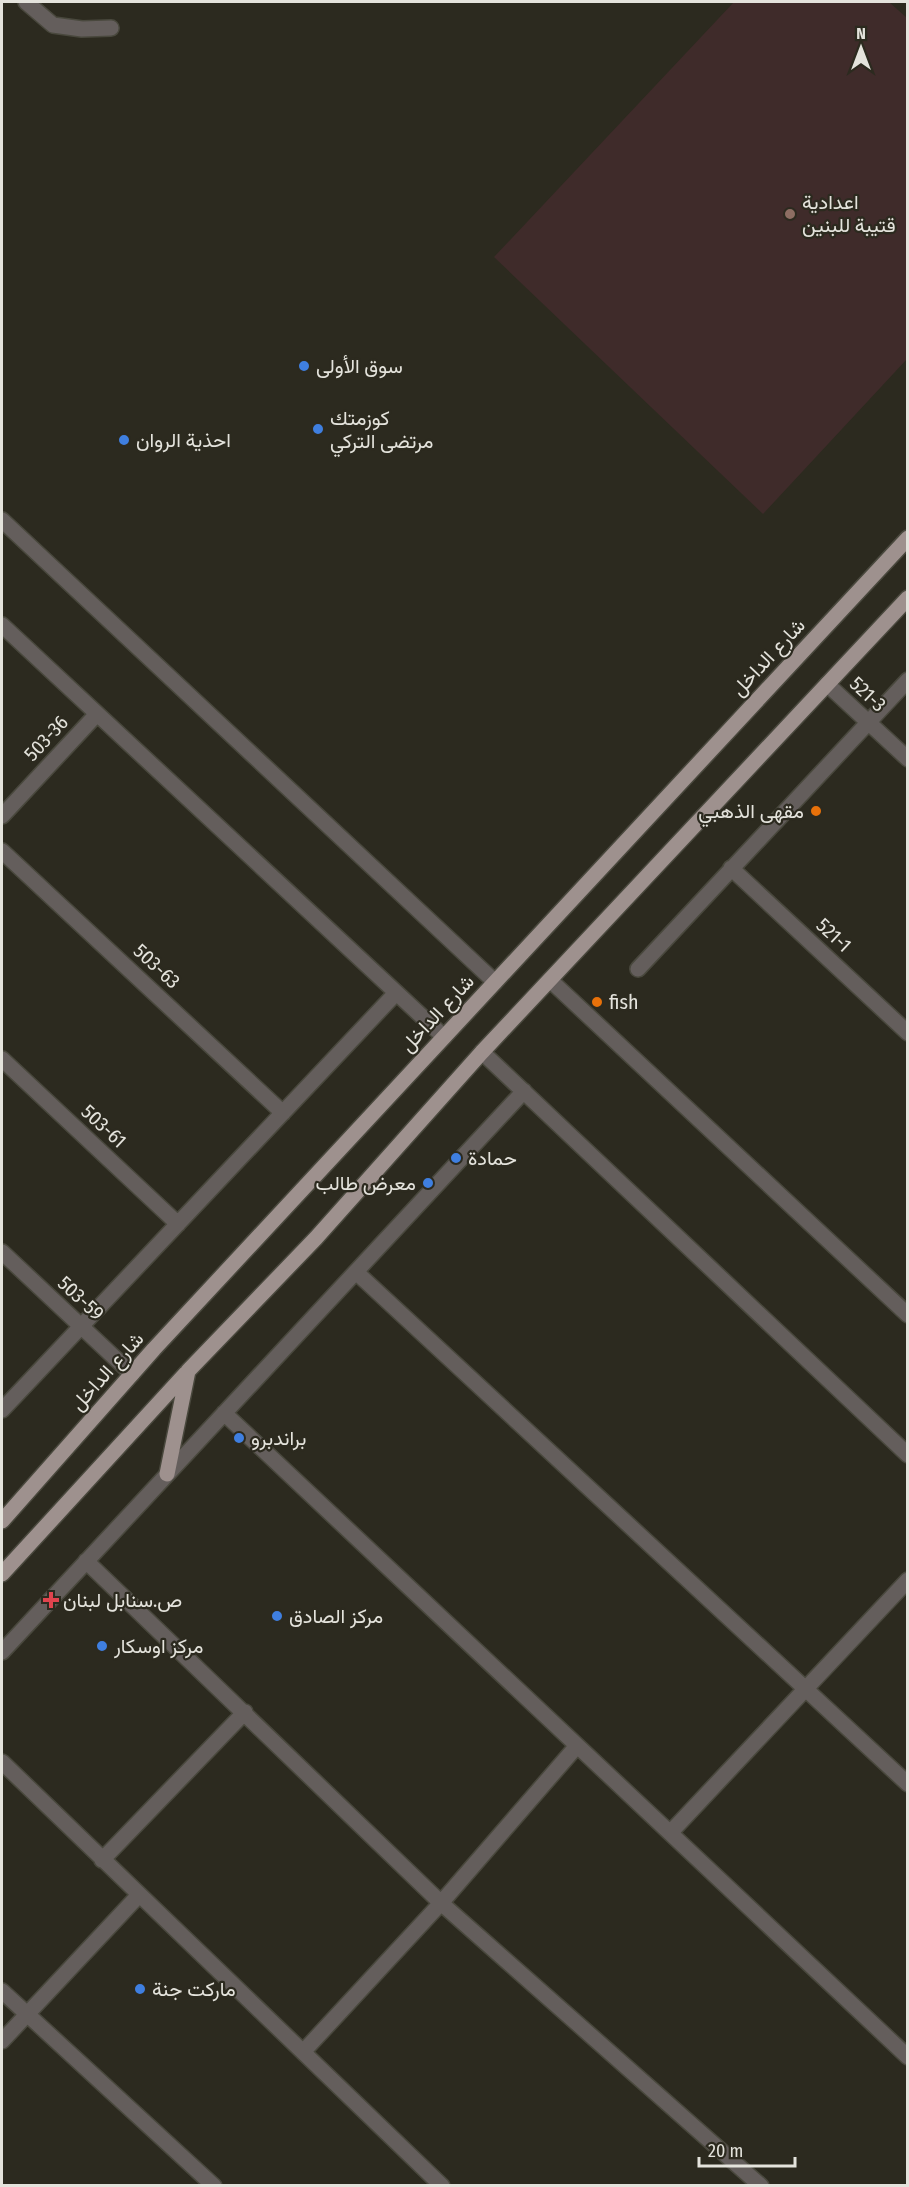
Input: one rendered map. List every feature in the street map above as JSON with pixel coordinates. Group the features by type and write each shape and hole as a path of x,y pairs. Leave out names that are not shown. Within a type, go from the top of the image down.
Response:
{"main road":[{"name":"شارع الداخل","path":"2,1521 132,1374 908,538"},
{"path":"2,1574 188,1371 316,1238 482,1052 908,598"},
{"path":"167,1474 188,1371"}],"street":[{"path":"26,2 53,25 82,29 111,28"},
{"path":"2,520 495,982"},
{"path":"2,625 444,1037"},
{"path":"638,969 908,680"},
{"name":"521-3","path":"827,684 908,759"},
{"name":"503-36","path":"2,816 96,715"},
{"name":"503-63","path":"2,851 283,1113"},
{"name":"521-1","path":"731,868 908,1033"},
{"path":"550,980 908,1315"},
{"path":"2,1410 396,993"},
{"path":"482,1052 908,1455"},
{"name":"503-61","path":"2,1059 178,1224"},
{"path":"2,1652 524,1091"},
{"name":"503-59","path":"2,1252 132,1374"},
{"path":"356,1272 908,1784"},
{"path":"224,1413 576,1747 908,2057"},
{"path":"86,1561 441,1903 761,2186"},
{"path":"670,1833 908,1580"},
{"path":"102,1860 245,1712"},
{"path":"303,2052 441,1903 576,1747"},
{"path":"2,1762 303,2052 432,2182"},
{"path":"2,2041 139,1894"},
{"path":"2,1991 214,2186"}],"shaded area":[{"path":"734,2 889,2 907,18 907,359 763,514 494,257"}],"place":[{"name":"اعدادية قتيبة للبنين","path":"790,214"},
{"name":"سوق الأولى","path":"304,366"},
{"name":"كوزمتك مرتضى التركي","path":"318,429"},
{"name":"احذية الروان","path":"124,440"},
{"name":"مقهى الذهبي","path":"816,811"},
{"name":"fish","path":"597,1002"},
{"name":"حمادة","path":"456,1158"},
{"name":"معرض طالب","path":"428,1183"},
{"name":"براندبرو","path":"239,1438"},
{"name":"ص.سنابل لبنان","path":"51,1600"},
{"name":"مركز الصادق","path":"277,1616"},
{"name":"مركز اوسكار","path":"102,1646"},
{"name":"ماركت جنة","path":"140,1989"}]}
